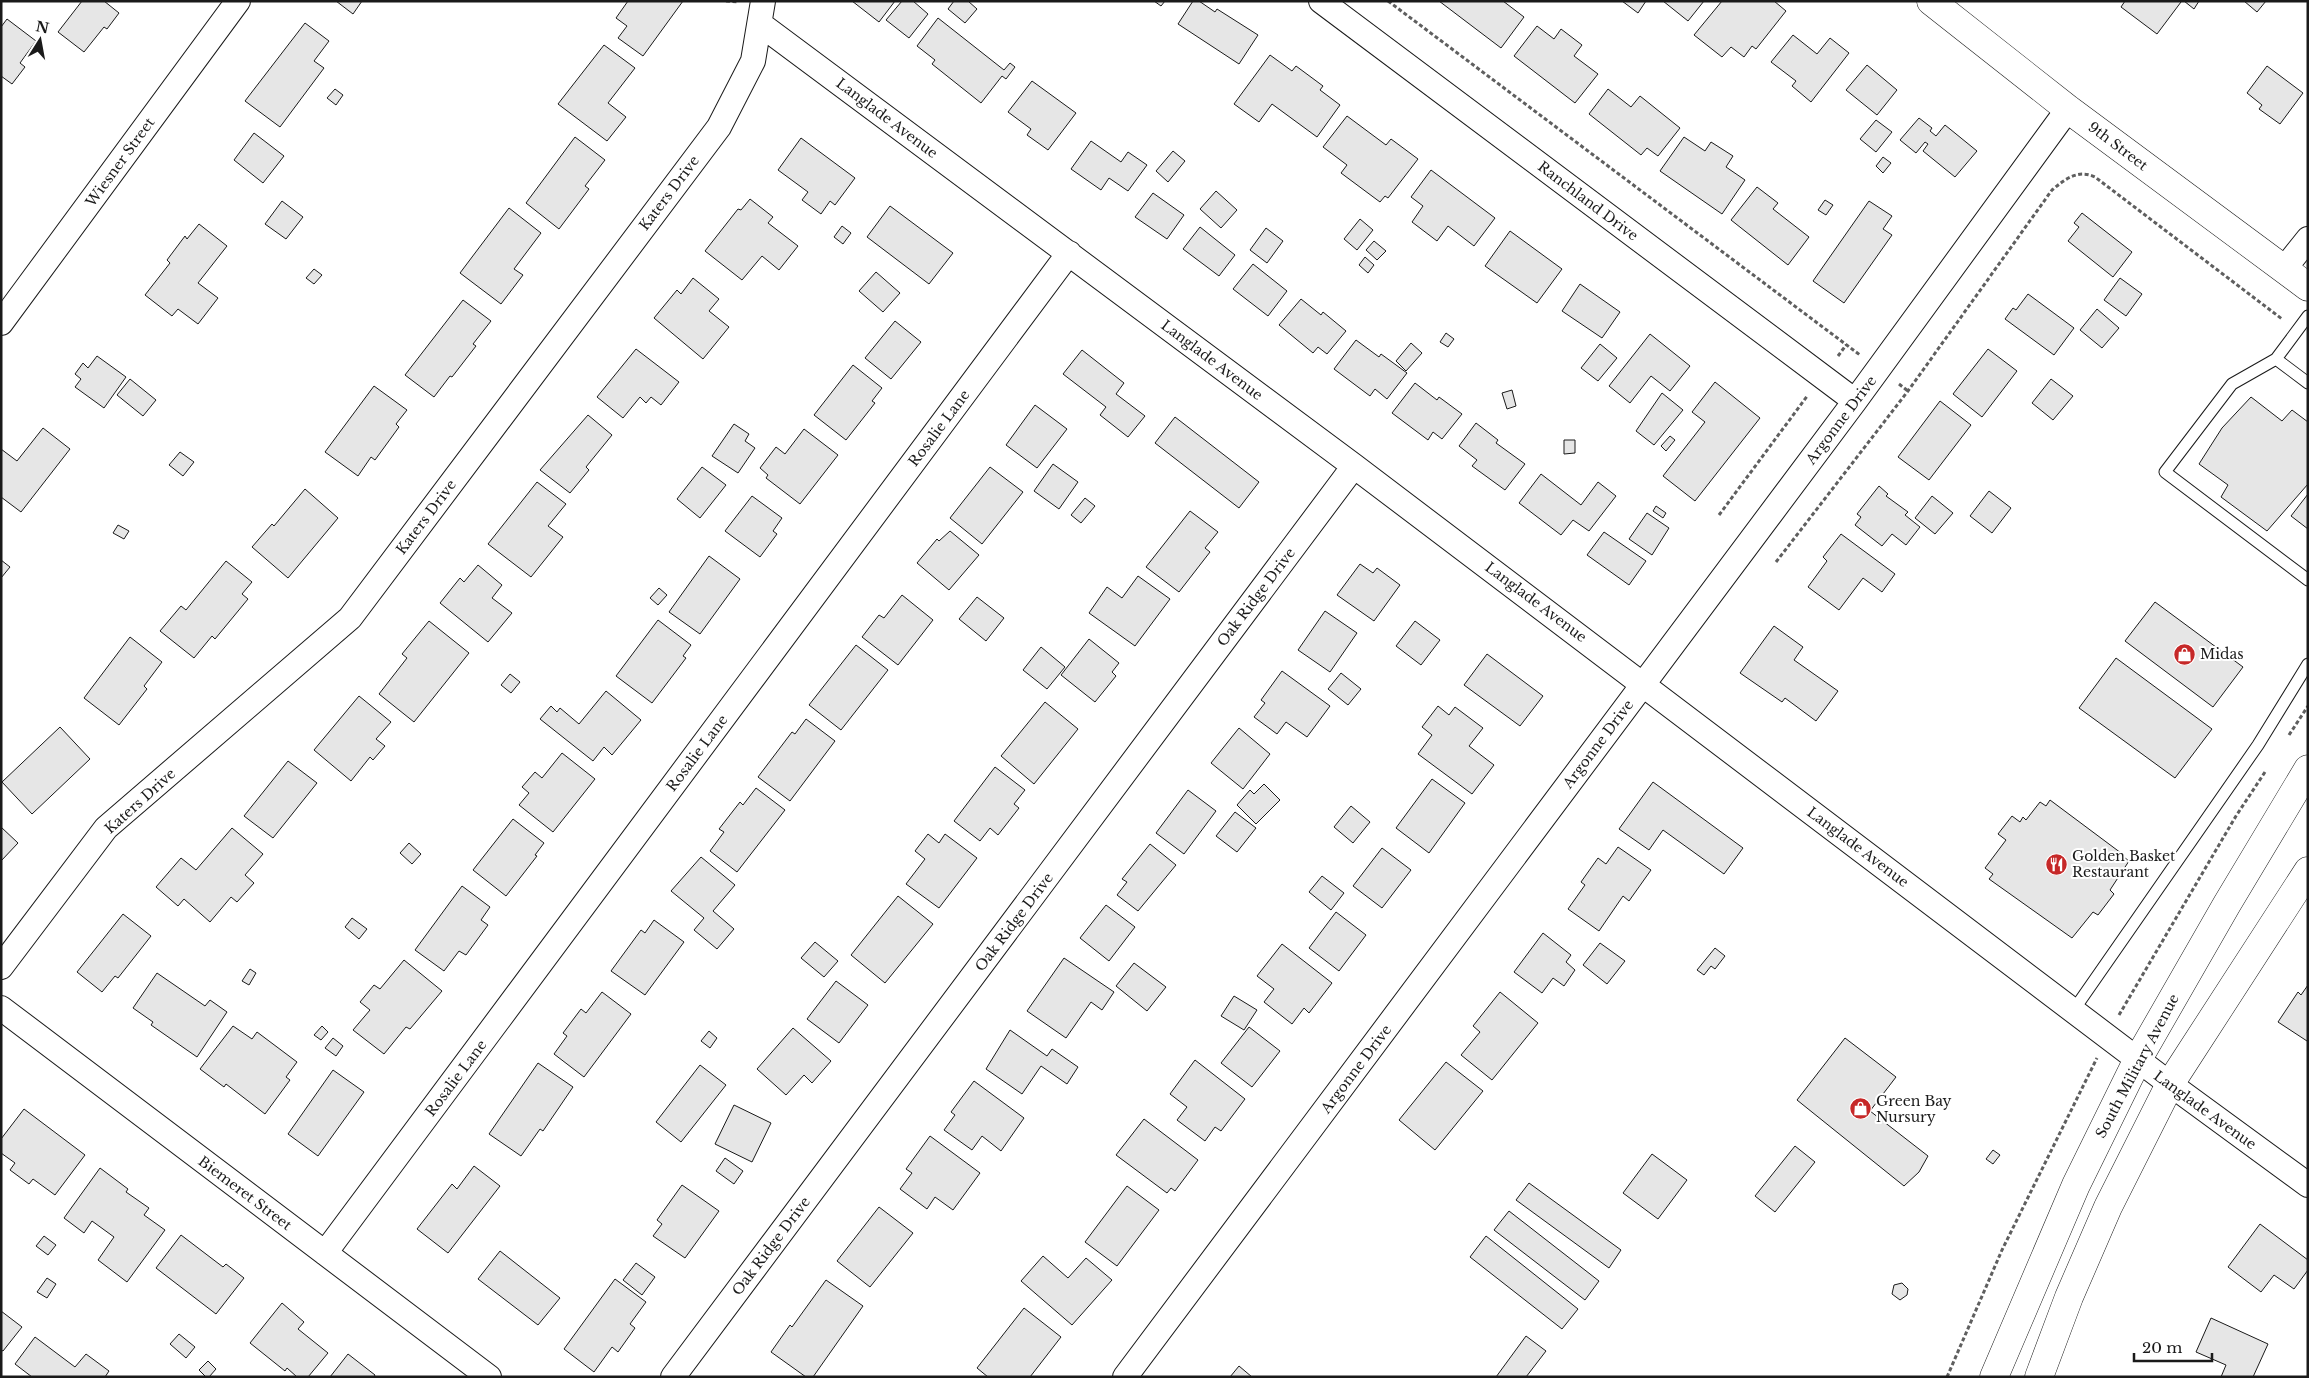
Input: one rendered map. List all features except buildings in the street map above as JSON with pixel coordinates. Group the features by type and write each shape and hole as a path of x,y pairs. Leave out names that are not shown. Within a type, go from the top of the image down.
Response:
{"main road":[{"name":"9th Street","path":"1931,1 2068,109 2308,287"},
{"name":"South Military Avenue","path":"1994,1377 2076,1185 2138,1060 2227,904 2308,768"},
{"path":"2039,1377 2069,1297 2108,1207 2170,1084 2308,871"}],"street":[{"name":"Wiesner Street","path":"1,323 238,1"},
{"name":"Katers Drive","path":"1,968 106,828 350,618 719,127 753,61 763,1"},
{"name":"Ranchland Drive","path":"1321,1 1855,401"},
{"name":"Langlade Avenue","path":"760,24 1070,253 1644,684 2138,1060 2308,1185"},
{"name":"Argonne Drive","path":"1125,1377 1879,369 2068,109"},
{"path":"2284,270 2308,239"},
{"name":"Rosalie Lane","path":"325,1253 1070,253"},
{"name":"Oak Ridge Drive","path":"673,1377 1354,466"},
{"name":"Biemeret Street","path":"1,1008 489,1377"}],"lane":[{"path":"2308,316 2276,359 2232,384 2165,472 2308,580"},
{"path":"2276,359 2308,383"},
{"path":"2073,1011 2258,745 2308,664"}],"path":[{"path":"1388,1 1908,391"},
{"path":"1776,562 1908,391 2052,190 2064,180 2080,174 2095,177 2297,331"},
{"path":"1719,515 1846,345"}],"place":[{"name":"Midas","path":"2184,654"},
{"name":"Golden Basket Restaurant","path":"2056,864"},
{"name":"Green Bay Nursury","path":"1860,1109"}]}
